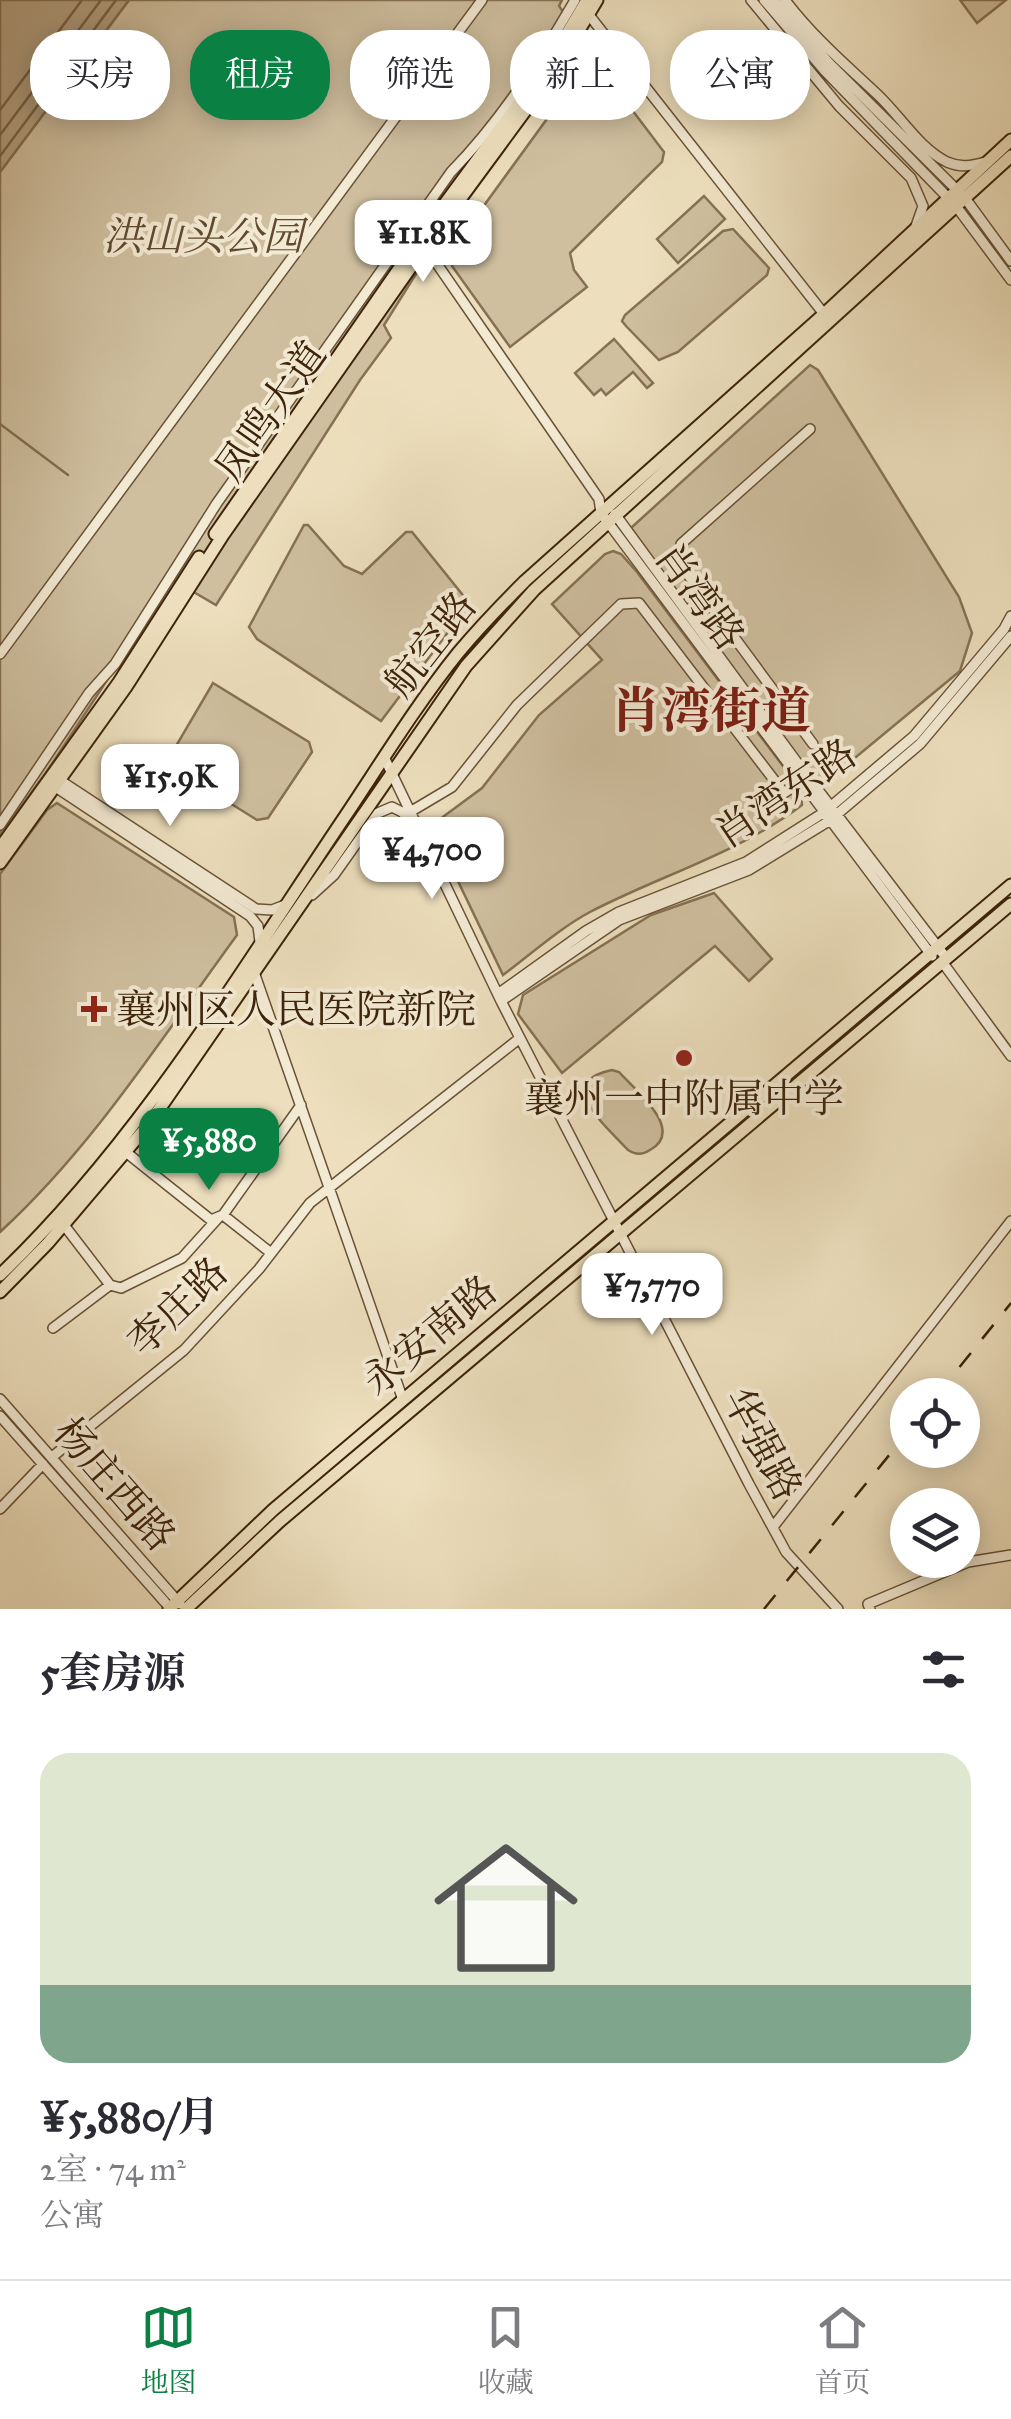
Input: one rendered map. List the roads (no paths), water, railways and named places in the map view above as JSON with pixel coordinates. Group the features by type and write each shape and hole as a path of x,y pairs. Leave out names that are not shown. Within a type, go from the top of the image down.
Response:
{"main road":[{"name":"凤鸣大道","path":"0,863 210,547 553,58 587,0"},
{"name":"凤鸣大道","path":"422,243 556,69 597,0"},
{"name":"航空路","path":"0,1292 126,1152 254,972 384,757 468,642 525,581 956,198 1011,140"},
{"name":"航空路","path":"0,1276 41,1235 141,1117 260,942 292,906 466,666 534,590 607,511 916,227 1011,156"},
{"name":"凤鸣大道","path":"0,848 55,781"},
{"name":"永安南路","path":"176,1607 272,1510 1011,885"},
{"name":"永安南路","path":"176,1607 1011,904"}],"street":[{"path":"0,654 482,0"},
{"path":"0,825 89,694 115,664 196,536 451,172 472,151 548,46 575,0"},
{"path":"751,0 839,106 911,178 923,206 916,227"},
{"path":"764,0 824,70 956,198 1011,280"},
{"path":"774,0 1011,261"},
{"path":"785,0 823,45 880,97 931,152 949,163 967,167 988,161"},
{"path":"589,14 824,314"},
{"name":"肖湾路","path":"422,243 607,511 1011,1056"},
{"path":"810,429 681,544 680,564 812,744"},
{"path":"410,812 452,787 517,705 621,604 639,603 784,792 790,790"},
{"name":"肖湾东路","path":"831,814 914,736 1011,616"},
{"name":"肖湾东路","path":"499,997 586,931 619,912 746,862 831,814 920,744 1011,636"},
{"name":"华强路","path":"384,757 499,997 772,1526 786,1552 838,1609"},
{"path":"55,781 256,909 292,906 334,876 378,812 392,807 420,832"},
{"path":"55,781 250,916 258,926 260,942"},
{"path":"254,972 403,1400"},
{"name":"李庄路","path":"52,1457 184,1350 310,1203 520,1038"},
{"path":"64,1225 110,1285 121,1288 182,1258 221,1216 300,1105"},
{"path":"126,1152 211,1220 221,1216"},
{"path":"221,1216 271,1253"},
{"path":"772,1526 1011,1221"},
{"path":"54,1328 110,1285"},
{"name":"杨庄西路","path":"0,1399 176,1607"},
{"name":"杨庄西路","path":"0,1416 176,1607"},
{"path":"0,1509 43,1464"},
{"path":"870,1609 868,1604 968,1562 1011,1555"}],"water":[{"path":"0,0 129,0 106,30 30,30 30,120 39,120 0,172"}],"waterway":[{"path":"0,424 68,475"}],"railway":[{"path":"951,1378 1011,1303"},
{"path":"764,1609 890,1454"}],"place":[{"name":"襄州区人民医院新院","path":"94,1009"},
{"name":"襄州一中附属中学","path":"684,1058"}],"district":[{"name":"肖湾街道","path":"711,710"}],"park label":[{"name":"洪山头公园","path":"203,236"}]}
